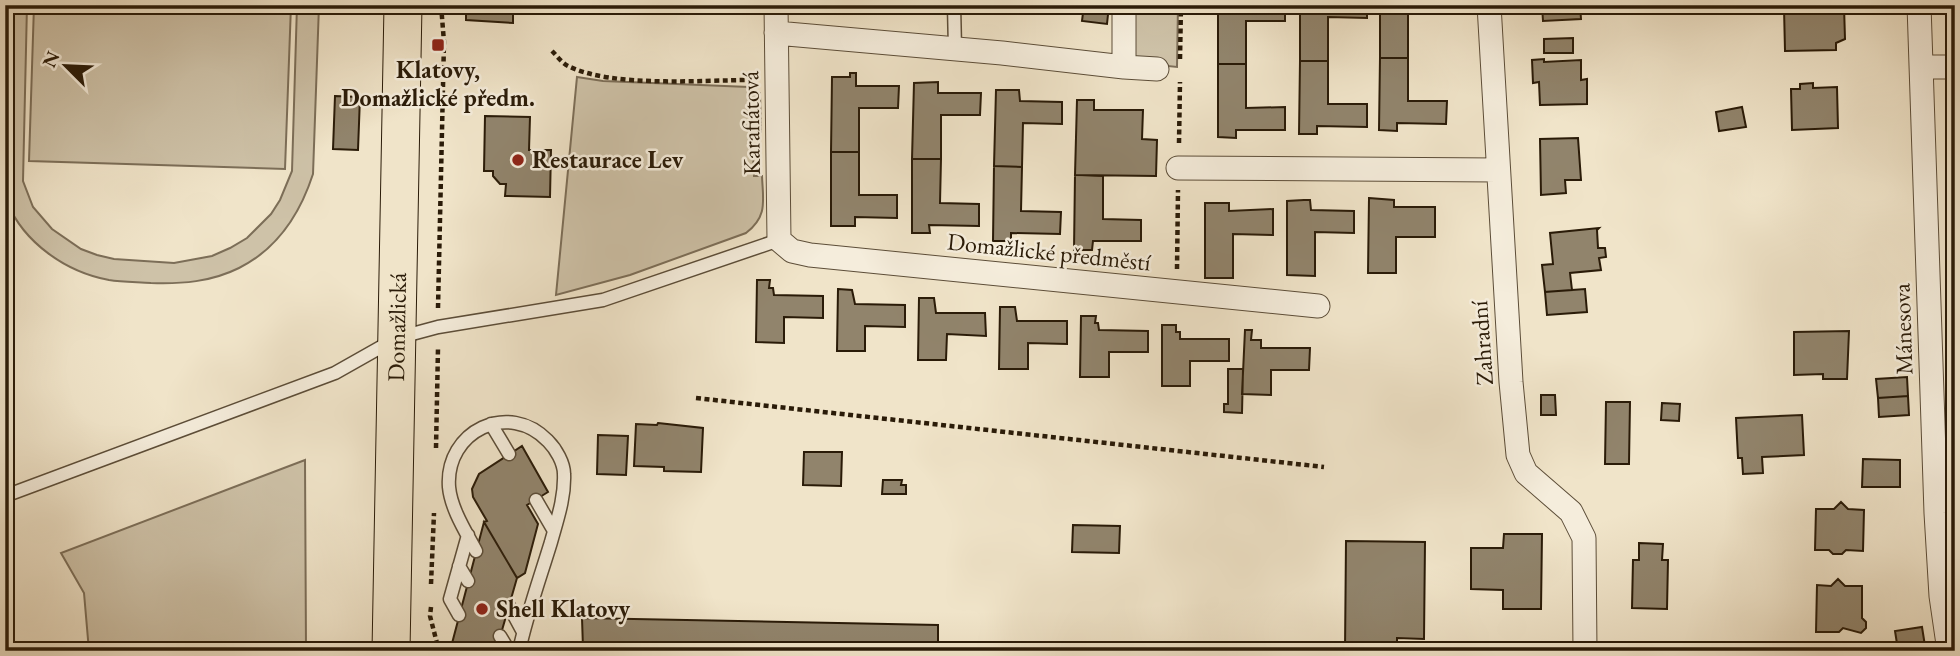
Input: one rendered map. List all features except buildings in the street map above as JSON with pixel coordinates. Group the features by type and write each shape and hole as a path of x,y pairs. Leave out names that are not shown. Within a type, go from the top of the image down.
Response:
{"main road":[{"name":"Domažlická","path":"391,651 402,5"}],"street":[{"name":"Karafiátová","path":"776,5 779,240"},
{"path":"1124,5 1124,67"},
{"name":"Zahradní","path":"1489,5 1511,382 1518,455 1526,473 1571,512 1584,538 1585,651"},
{"name":"Mánesova","path":"1919,5 1936,513 1941,596 1950,651"},
{"path":"776,33 1157,69"},
{"path":"1923,67 1955,67"},
{"path":"1178,168 1498,170"},
{"name":"Domažlické předměstí","path":"779,240 792,251 810,255 1318,306"}],"lane":[{"path":"954,5 955,49"},
{"path":"5,496 335,373 397,338 438,327 603,300 779,240"},
{"path":"476,551 449,488 453,460 466,439 485,425 502,421 520,423 539,431 554,447 564,471 563,499 519,651"},
{"path":"491,424 509,454"},
{"path":"536,500 554,531"},
{"path":"459,615 450,600 468,535"},
{"path":"459,566 468,581"},
{"path":"509,606 523,632"},
{"path":"500,636 509,651"}],"path":[{"path":"552,51 566,65 596,75 634,79 777,80"},
{"path":"696,398 1324,467"}],"shaded area":[{"path":"5,5 27,5 23,181 33,207 52,229 81,249 114,259 174,263 212,256 247,238 271,214 280,200 292,171 297,5 319,5 313,174 294,216 276,240 253,260 218,276 185,282 151,283 93,276 62,263 35,243 14,217 4,191"},
{"path":"34,5 291,5 285,169 29,161"},
{"path":"1132,5 1178,5 1177,67 1135,60"},
{"path":"577,77 603,81 749,87 760,93 761,132 752,133 754,176 762,176 763,207 753,227 746,233 630,275 556,295"},
{"path":"305,460 306,651 89,651 84,593 61,553"}],"place":[{"name":"Klatovy, Domažlické předm.","path":"438,45"},
{"name":"Restaurace Lev","path":"518,160"},
{"name":"Shell Klatovy","path":"482,609"}]}
